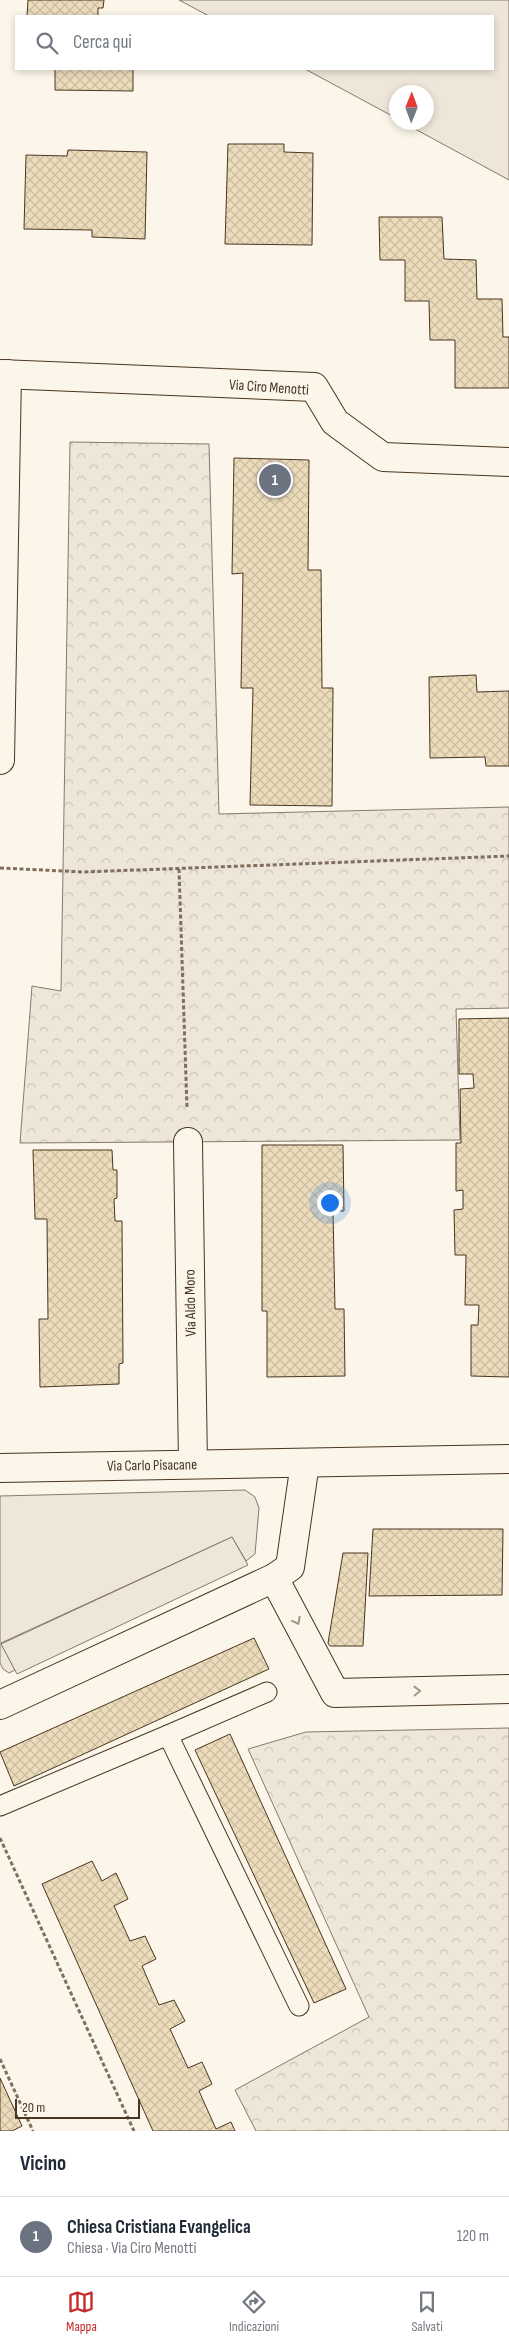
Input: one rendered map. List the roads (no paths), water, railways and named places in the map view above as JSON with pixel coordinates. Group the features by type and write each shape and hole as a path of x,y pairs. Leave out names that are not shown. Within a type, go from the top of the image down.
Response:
{"street":[{"name":"Via Ciro Menotti","path":"4,374 314,387 335,422 382,457 509,462"},
{"path":"0,760 4,374"},
{"name":"Via Aldo Moro","path":"188,1142 193,1464"},
{"name":"Via Carlo Pisacane","path":"0,1468 509,1459"},
{"path":"0,1705 274,1578 290,1567 305,1463"},
{"path":"274,1578 335,1692 509,1688"}],"lane":[{"path":"0,1806 168,1736 267,1692"},
{"path":"168,1736 299,2006"}],"place":[{"name":"Chiesa Cristiana Evangelica","path":"275,480"}]}
